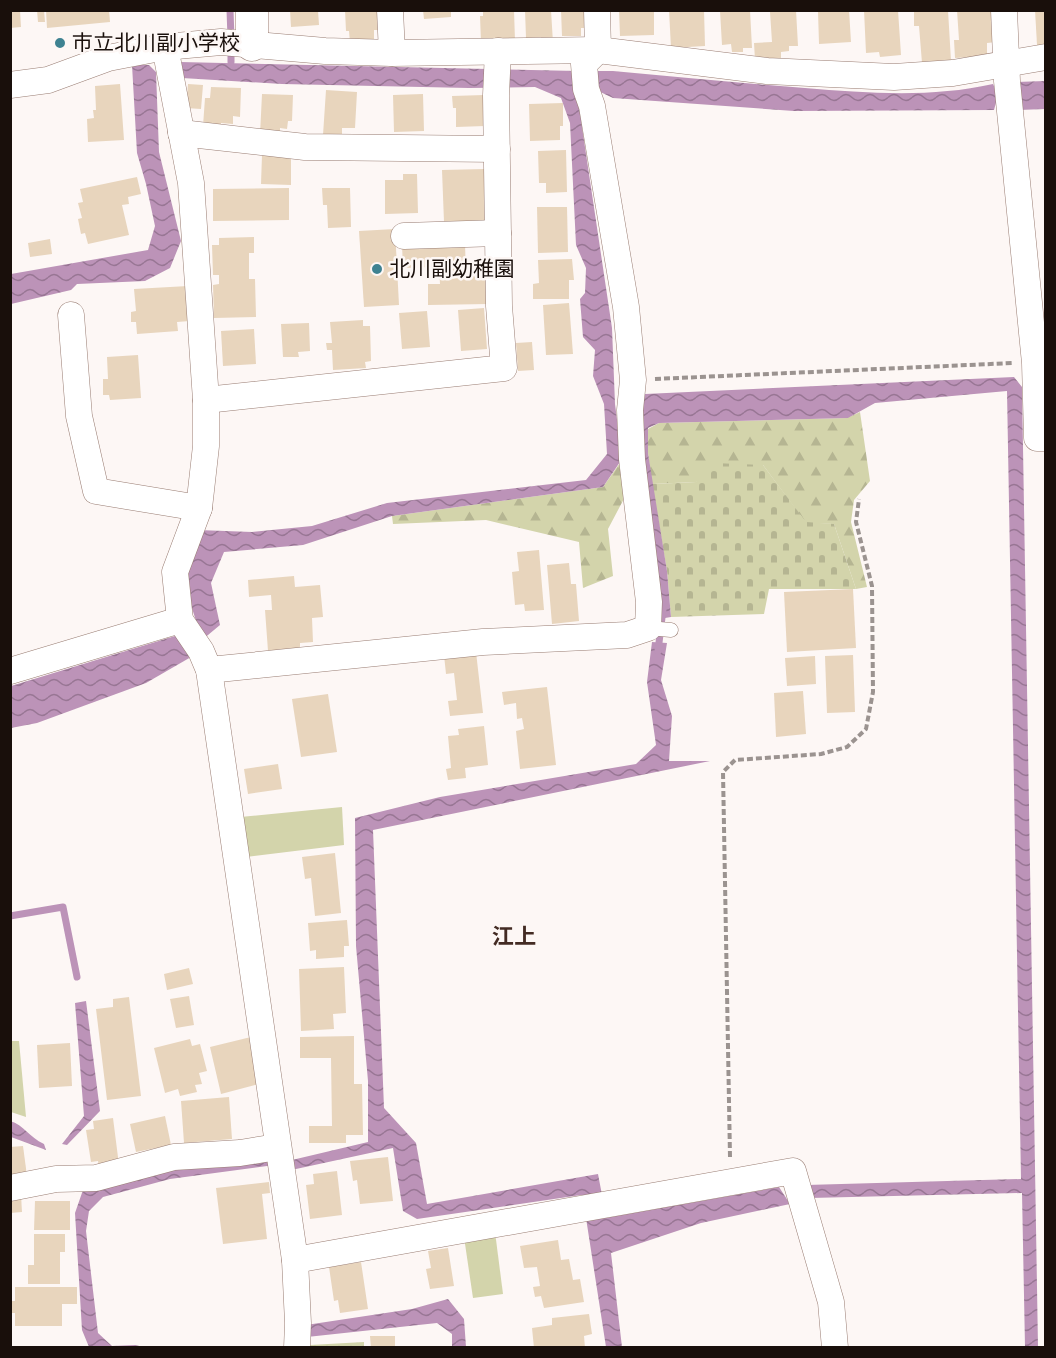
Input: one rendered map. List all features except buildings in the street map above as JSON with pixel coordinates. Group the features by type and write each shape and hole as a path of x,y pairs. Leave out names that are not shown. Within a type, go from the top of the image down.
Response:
{"street":[{"path":"239,44 252,10"},
{"path":"390,10 392,53"},
{"path":"10,671 195,644 483,642 627,635 658,629 649,602 632,459 630,416 633,380 626,307 592,106 586,89 597,10"},
{"path":"1004,10 1006,72 1035,363 1037,438 1046,438"},
{"path":"10,85 48,80 108,58 168,63 239,44 325,51 591,57 767,71 894,77 1006,72 1046,57"},
{"path":"206,400 504,368 499,306 497,56"},
{"path":"168,63 190,183 206,400 206,446 199,508 175,572 195,644 278,1147 295,1260 297,1339"},
{"path":"181,133 305,147 497,149"},
{"path":"404,236 498,232"},
{"path":"71,315 79,416 96,490 199,508"},
{"path":"10,1188 56,1179 96,1178 174,1157 240,1153 278,1147"},
{"path":"295,1260 792,1171 831,1302 835,1347"}],"path":[{"path":"633,380 1035,363"},
{"path":"731,1182 723,772 735,759 821,754 847,747 866,729 873,692 872,586 856,522 859,499"}],"green space":[{"path":"860,412 870,481 854,500 851,522 867,587 856,589 834,524 806,523 763,465 696,482 652,484 648,429 659,423 847,418"},
{"path":"622,460 627,493 608,529 613,576 583,588 579,542 486,520 393,524 392,516 603,487"},
{"path":"713,463 763,465 806,522 834,524 856,589 769,589 764,614 671,617 667,571 652,484 696,482"},
{"path":"342,807 344,845 246,857 240,817"},
{"path":"11,1041 19,1041 26,1117 11,1112"},
{"path":"495,1232 503,1294 473,1298 464,1237"},
{"path":"364,1342 364,1348 310,1347 310,1345"}],"water":[{"path":"180,62 577,71 582,127 612,328 615,404 622,459 603,487 392,516 303,545 224,552 211,583 220,625 202,640 191,605 186,573 198,530 252,532 312,526 387,503 586,480 607,454 604,404 593,376 595,350 583,337 580,299 585,293 586,268 576,245 570,123 561,98 535,87 282,84 182,78"},
{"path":"132,65 149,65 156,72 159,152 181,241 170,268 145,281 77,284 71,290 11,304 11,274 148,250 155,226 137,153"},
{"path":"592,71 875,93 923,93 993,84 998,95 994,110 794,111 613,98 594,89"},
{"path":"1045,81 1045,109 1019,110 1016,82"},
{"path":"1014,377 1022,387 1038,1347 1025,1347 1022,1193 810,1198 806,1185 1021,1179 1007,391 875,403 848,418 659,423 648,428 648,453 667,571 671,617 659,619 639,409 645,394"},
{"path":"175,636 187,645 191,657 146,683 37,723 11,728 11,686"},
{"path":"652,642 667,643 661,680 672,716 669,761 710,761 373,830 384,1108 416,1143 427,1204 598,1174 602,1195 581,1195 417,1219 403,1211 393,1148 296,1169 267,1166 170,1179 103,1197 89,1211 86,1231 98,1333 112,1346 135,1345 148,1348 89,1347 82,1330 75,1213 83,1190 169,1167 292,1160 368,1142 368,1081 356,946 355,818 440,797 636,764 656,745 647,682"},
{"path":"86,1001 100,1111 67,1145 62,1144 84,1116 75,1003"},
{"path":"10,1121 44,1144 46,1150 11,1137"},
{"path":"779,1187 790,1204 701,1223 611,1253 622,1347 606,1347 586,1218 605,1218"},
{"path":"448,1299 464,1319 466,1347 452,1347 452,1334 437,1323 307,1337 306,1325 412,1309"}],"waterway":[{"path":"230,10 231,38"},
{"path":"231,49 231,62"},
{"path":"658,651 663,609"},
{"path":"10,916 63,907 77,977"}],"place":[{"name":"市立北川副小学校","path":"60,43"},
{"name":"北川副幼稚園","path":"377,269"}],"district":[{"name":"江上","path":"514,936"}]}
